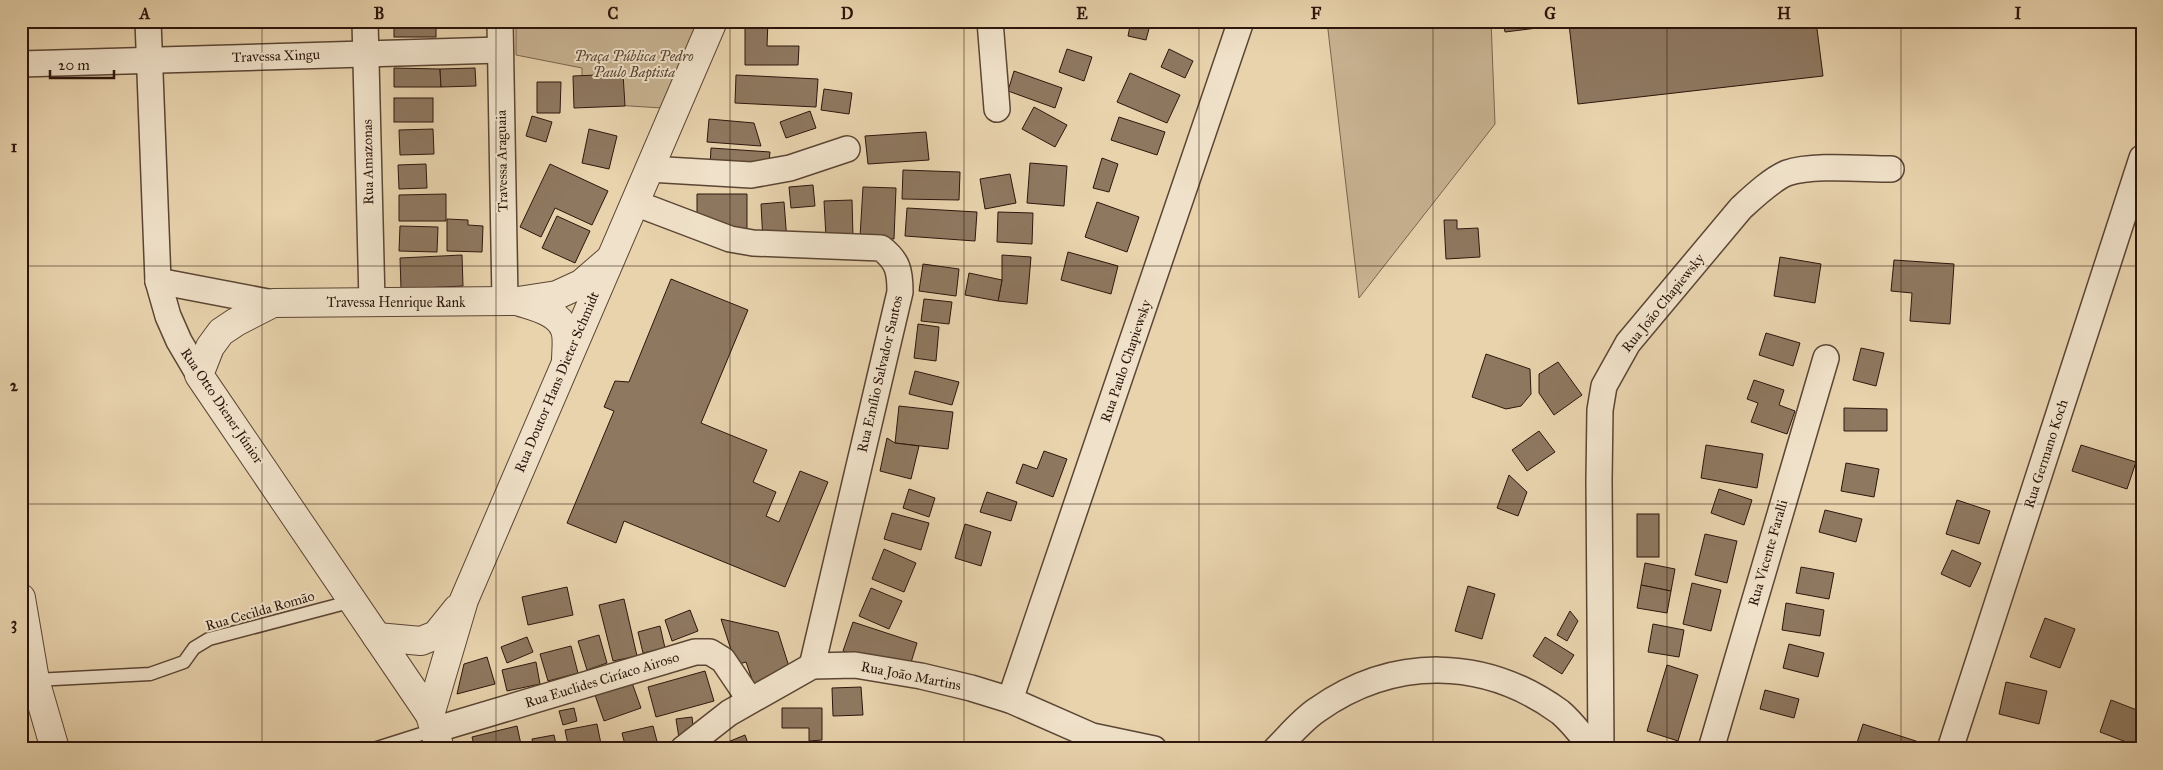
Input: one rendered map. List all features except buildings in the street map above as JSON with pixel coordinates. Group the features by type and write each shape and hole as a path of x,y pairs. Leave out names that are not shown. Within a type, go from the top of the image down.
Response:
{"street":[{"name":"Rua Otto Diener Júnior","path":"148,21 158,281 168,316 199,375 353,601 434,731"},
{"name":"Rua Amazonas","path":"365,21 372,302"},
{"name":"Travessa Araguaia","path":"500,21 511,301"},
{"name":"Rua Doutor Hans Dieter Schmidt","path":"434,731 464,600 713,21"},
{"path":"990,21 997,109"},
{"name":"Rua Paulo Chapiewsky","path":"1010,700 1241,21"},
{"name":"Travessa Xingu","path":"21,64 500,50"},
{"path":"649,169 751,175 790,168 848,148"},
{"name":"Rua Germano Koch","path":"1950,749 2142,158"},
{"name":"Rua João Chapiewsky","path":"1600,749 1599,438 1604,386 1614,365 1628,343 1741,208 1761,190 1787,173 1810,169 1891,169"},
{"name":"Rua Emílio Salvador Santos","path":"635,203 730,239 753,243 881,248 893,257 900,275 900,292 812,666"},
{"name":"Travessa Henrique Rank","path":"158,281 273,302 511,301 557,295 581,284 610,258"},
{"name":"Travessa Henrique Rank","path":"511,301 547,311 558,319 565,330 566,362"},
{"name":"Travessa Henrique Rank","path":"199,375 210,347 221,332 273,302"},
{"name":"Rua Vicente Faralli","path":"1710,749 1826,358"},
{"path":"21,598 35,680 55,749"},
{"path":"377,638 421,641 436,635 464,600"},
{"name":"Rua Euclides Ciríaco Airoso","path":"434,731 695,652 710,652 724,660 750,700"},
{"name":"Rua João Martins","path":"683,749 729,713 812,666 855,665 921,676 1010,700 1098,742 1154,749"},
{"path":"1276,749 1316,710 1359,686 1401,672 1439,669 1480,675 1523,690 1561,713 1593,749"}],"lane":[{"name":"Rua Cecilda Romão","path":"35,680 150,674 184,662 194,648 208,639 353,601"},
{"path":"374,749 434,731"}],"green space":[{"name":"Praça Pública Pedro Paulo Baptista","path":"516,21 699,21 662,108 582,103 582,68 516,55"},
{"path":"1327,21 1491,21 1495,124 1359,298"}]}
